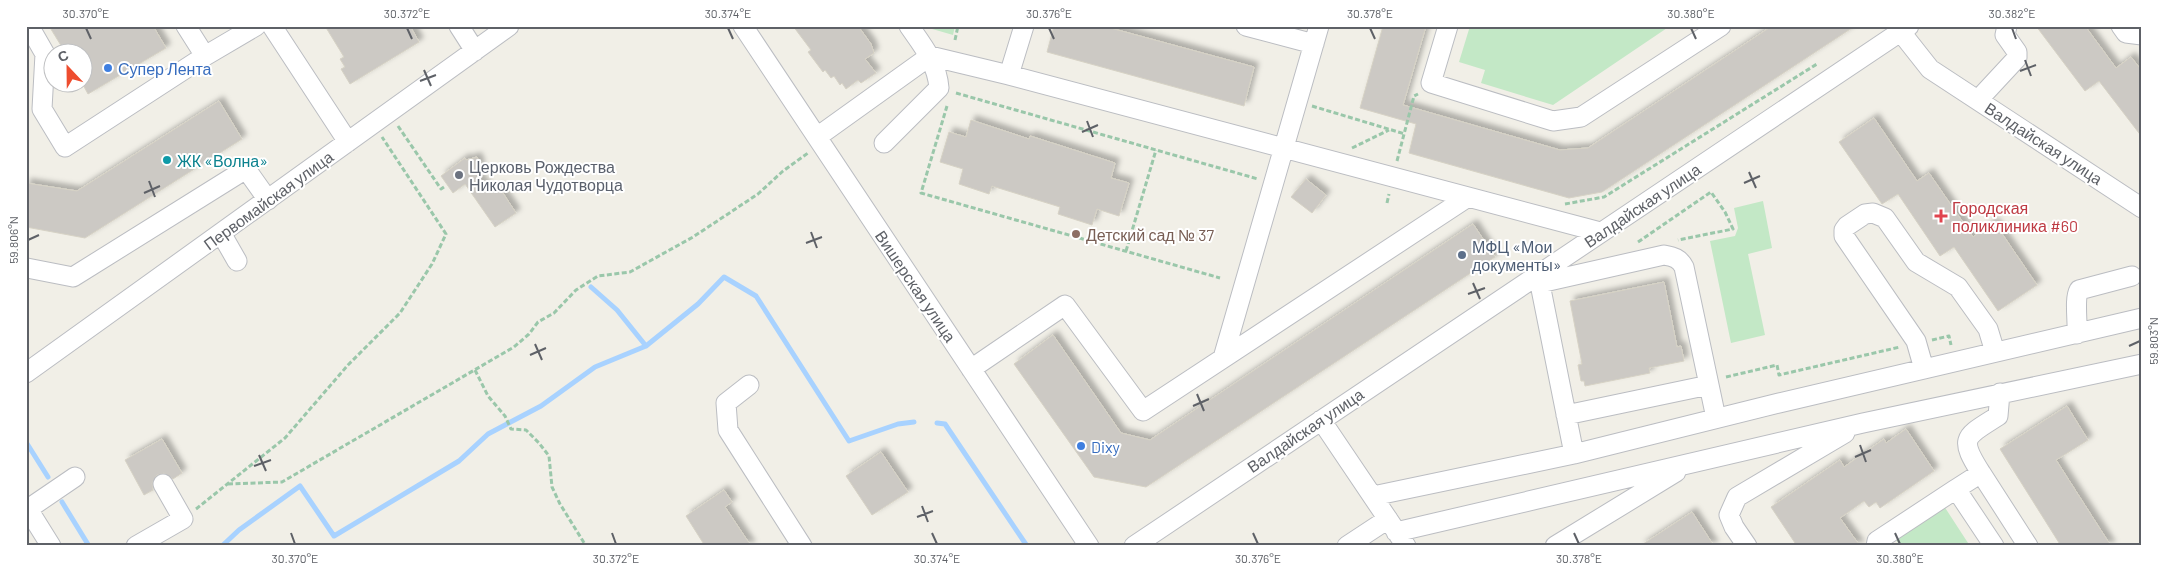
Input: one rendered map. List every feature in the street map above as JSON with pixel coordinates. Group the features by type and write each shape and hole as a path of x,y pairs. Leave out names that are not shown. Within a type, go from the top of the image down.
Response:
{"street":[{"path":"29,26 45,54 42,109 65,147 205,56 256,26"},
{"path":"186,26 205,56"},
{"path":"272,26 348,142"},
{"path":"459,26 475,51"},
{"name":"Вишерская улица","path":"743,26 1089,546"},
{"path":"884,143 939,88 938,77 930,56 909,26"},
{"path":"1010,75 1024,26"},
{"path":"1246,26 1314,44"},
{"path":"1223,358 1319,26"},
{"path":"1448,26 1432,83 1553,120 1581,117 1721,26"},
{"path":"1978,100 2018,58 2017,52 2005,35 2007,26"},
{"path":"2121,26 2126,33 2142,35"},
{"name":"Первомайская улица","path":"26,373 506,27"},
{"name":"Валдайская улица","path":"1134,546 1321,420 1539,278 1600,232 1902,28 1930,69 2142,208"},
{"path":"819,140 930,56"},
{"path":"930,56 1010,75 1600,232"},
{"path":"27,268 73,277 246,169 268,200"},
{"path":"971,369 1065,305 1143,412 1468,197"},
{"path":"1924,369 1917,344 1844,236 1844,230 1847,226 1865,214 1873,213 1885,218 1916,262 1958,287 1988,328 1996,352"},
{"path":"221,233 238,262"},
{"path":"1574,454 1539,278 1664,255 1673,256 1680,260 1684,267 1716,418"},
{"path":"2077,334 2076,296 2079,290 2132,276"},
{"path":"1373,496 1574,454 1716,418 2142,318"},
{"path":"1347,546 1397,532 1863,423 2142,364"},
{"path":"1566,415 1707,379"},
{"path":"749,385 726,403 728,430 802,546"},
{"path":"2000,393 1998,416 1974,431 1967,440 1968,452 2028,546"},
{"path":"1321,420 1397,532"},
{"path":"1747,546 1734,527 1729,515 1737,497 1863,423"},
{"path":"1766,446 1771,448 1779,457 1781,471"},
{"path":"1555,546 1689,464"},
{"path":"1876,546 1877,541 1980,473"},
{"path":"51,546 27,507 75,477"},
{"path":"136,546 183,519 163,484"},
{"path":"1956,489 1994,546"}],"path":[{"path":"955,40 958,26"},
{"path":"1562,204 1604,197 1822,60"},
{"path":"952,92 1266,182"},
{"path":"949,101 921,193 1220,278"},
{"path":"1298,101 1405,134"},
{"path":"1387,203 1411,108"},
{"path":"389,113 440,189 444,187"},
{"path":"183,519 285,438 348,365 400,313 432,264 446,234 373,124"},
{"path":"1326,160 1389,129"},
{"path":"228,484 282,482 475,370 514,347 529,334 538,322 554,313 576,290 598,276 630,272 693,237 758,194 819,140"},
{"path":"1126,251 1156,150"},
{"path":"1635,249 1637,243 1711,192 1734,229"},
{"path":"1707,379 1717,370 1718,375 1723,378 1777,365 1779,375 1949,336 1951,345 1955,348"},
{"path":"475,370 488,396 505,416 511,429 526,430 549,456 552,487 560,504 586,546"}],"green space":[{"path":"922,26 955,26 953,35"},
{"path":"1470,26 1670,26 1553,105 1481,83 1485,70 1459,62"},
{"path":"1763,201 1772,248 1748,254 1765,335 1731,343 1710,241 1735,236 1738,228 1734,208"},
{"path":"1942,503 1970,546 1900,546 1893,535"}],"building":[{"name":"Супер Лента","path":"49,26 153,26 166,48 92,92 92,42 59,42"},
{"path":"325,26 410,26 419,42 350,84 341,69 345,67 340,59 344,57"},
{"path":"793,26 858,26 871,44 874,53 865,59 876,73 861,83 858,80 846,89 842,83 840,85 834,76 831,78 825,70 823,72 808,52 811,50"},
{"path":"1054,26 1103,26 1254,67 1244,106 1047,52"},
{"path":"1383,26 1426,26 1403,105 1560,150 1588,148 1772,26 1855,26 1602,192 1569,198 1409,153 1416,124 1360,108"},
{"path":"2036,26 2085,26 2116,68 2131,57 2142,71 2142,137 2099,81 2085,91"},
{"name":"ЖК «Волна»","path":"219,101 242,139 85,238 26,227 26,183 77,191"},
{"path":"1874,118 1917,181 1929,173 1973,237 1994,222 2037,285 1998,311 1954,247 1940,256 1898,194 1882,204 1839,142"},
{"path":"971,120 1029,139 1030,136 1115,163 1111,178 1129,183 1119,216 1097,209 1092,225 1058,214 1060,207 992,186 989,194 959,184 963,169 940,162 949,132 966,137"},
{"path":"477,157 480,165 477,175 491,193 499,187 516,213 495,227 465,184 453,193 441,176 465,158 466,160"},
{"path":"1306,179 1326,195 1312,213 1291,197"},
{"path":"1473,224 1495,257 1146,487 1094,477 1014,364 1053,335 1121,433 1150,440"},
{"path":"1664,282 1677,347 1681,346 1684,361 1649,368 1650,373 1585,386 1584,381 1581,381 1578,365 1582,364 1570,301"},
{"path":"2067,406 2088,440 2056,460 2111,546 2061,546 2000,449"},
{"path":"1906,429 1934,471 1880,508 1876,502 1869,507 1864,501 1840,518 1860,546 1797,546 1771,507 1840,460 1844,467 1884,439 1886,443"},
{"path":"162,439 182,473 173,479 164,473 157,475 152,483 153,490 144,495 125,460"},
{"path":"881,452 908,492 872,515 846,476"},
{"path":"724,490 732,502 725,507 751,546 705,546 686,516"},
{"path":"1692,512 1714,546 1640,546"}],"waterway":[{"path":"222,546 239,530 300,486 334,536 459,461 488,434 541,406 595,367 646,346 698,304 724,277 756,296 849,441 898,424 914,422"},
{"path":"591,287 617,310 646,346"},
{"path":"937,423 945,424 1027,546"},
{"path":"26,442 48,477"},
{"path":"62,502 89,546"}],"place":[{"name":"Супер Лента","path":"108,68"},
{"name":"ЖК «Волна»","path":"167,160"},
{"name":"Церковь Рождества Николая Чудотворца","path":"459,175"},
{"name":"Городская поликлиника #60","path":"1941,216"},
{"name":"Детский сад № 37","path":"1076,234"},
{"name":"МФЦ «Мои документы»","path":"1462,255"},
{"name":"Dixy","path":"1081,446"}]}
